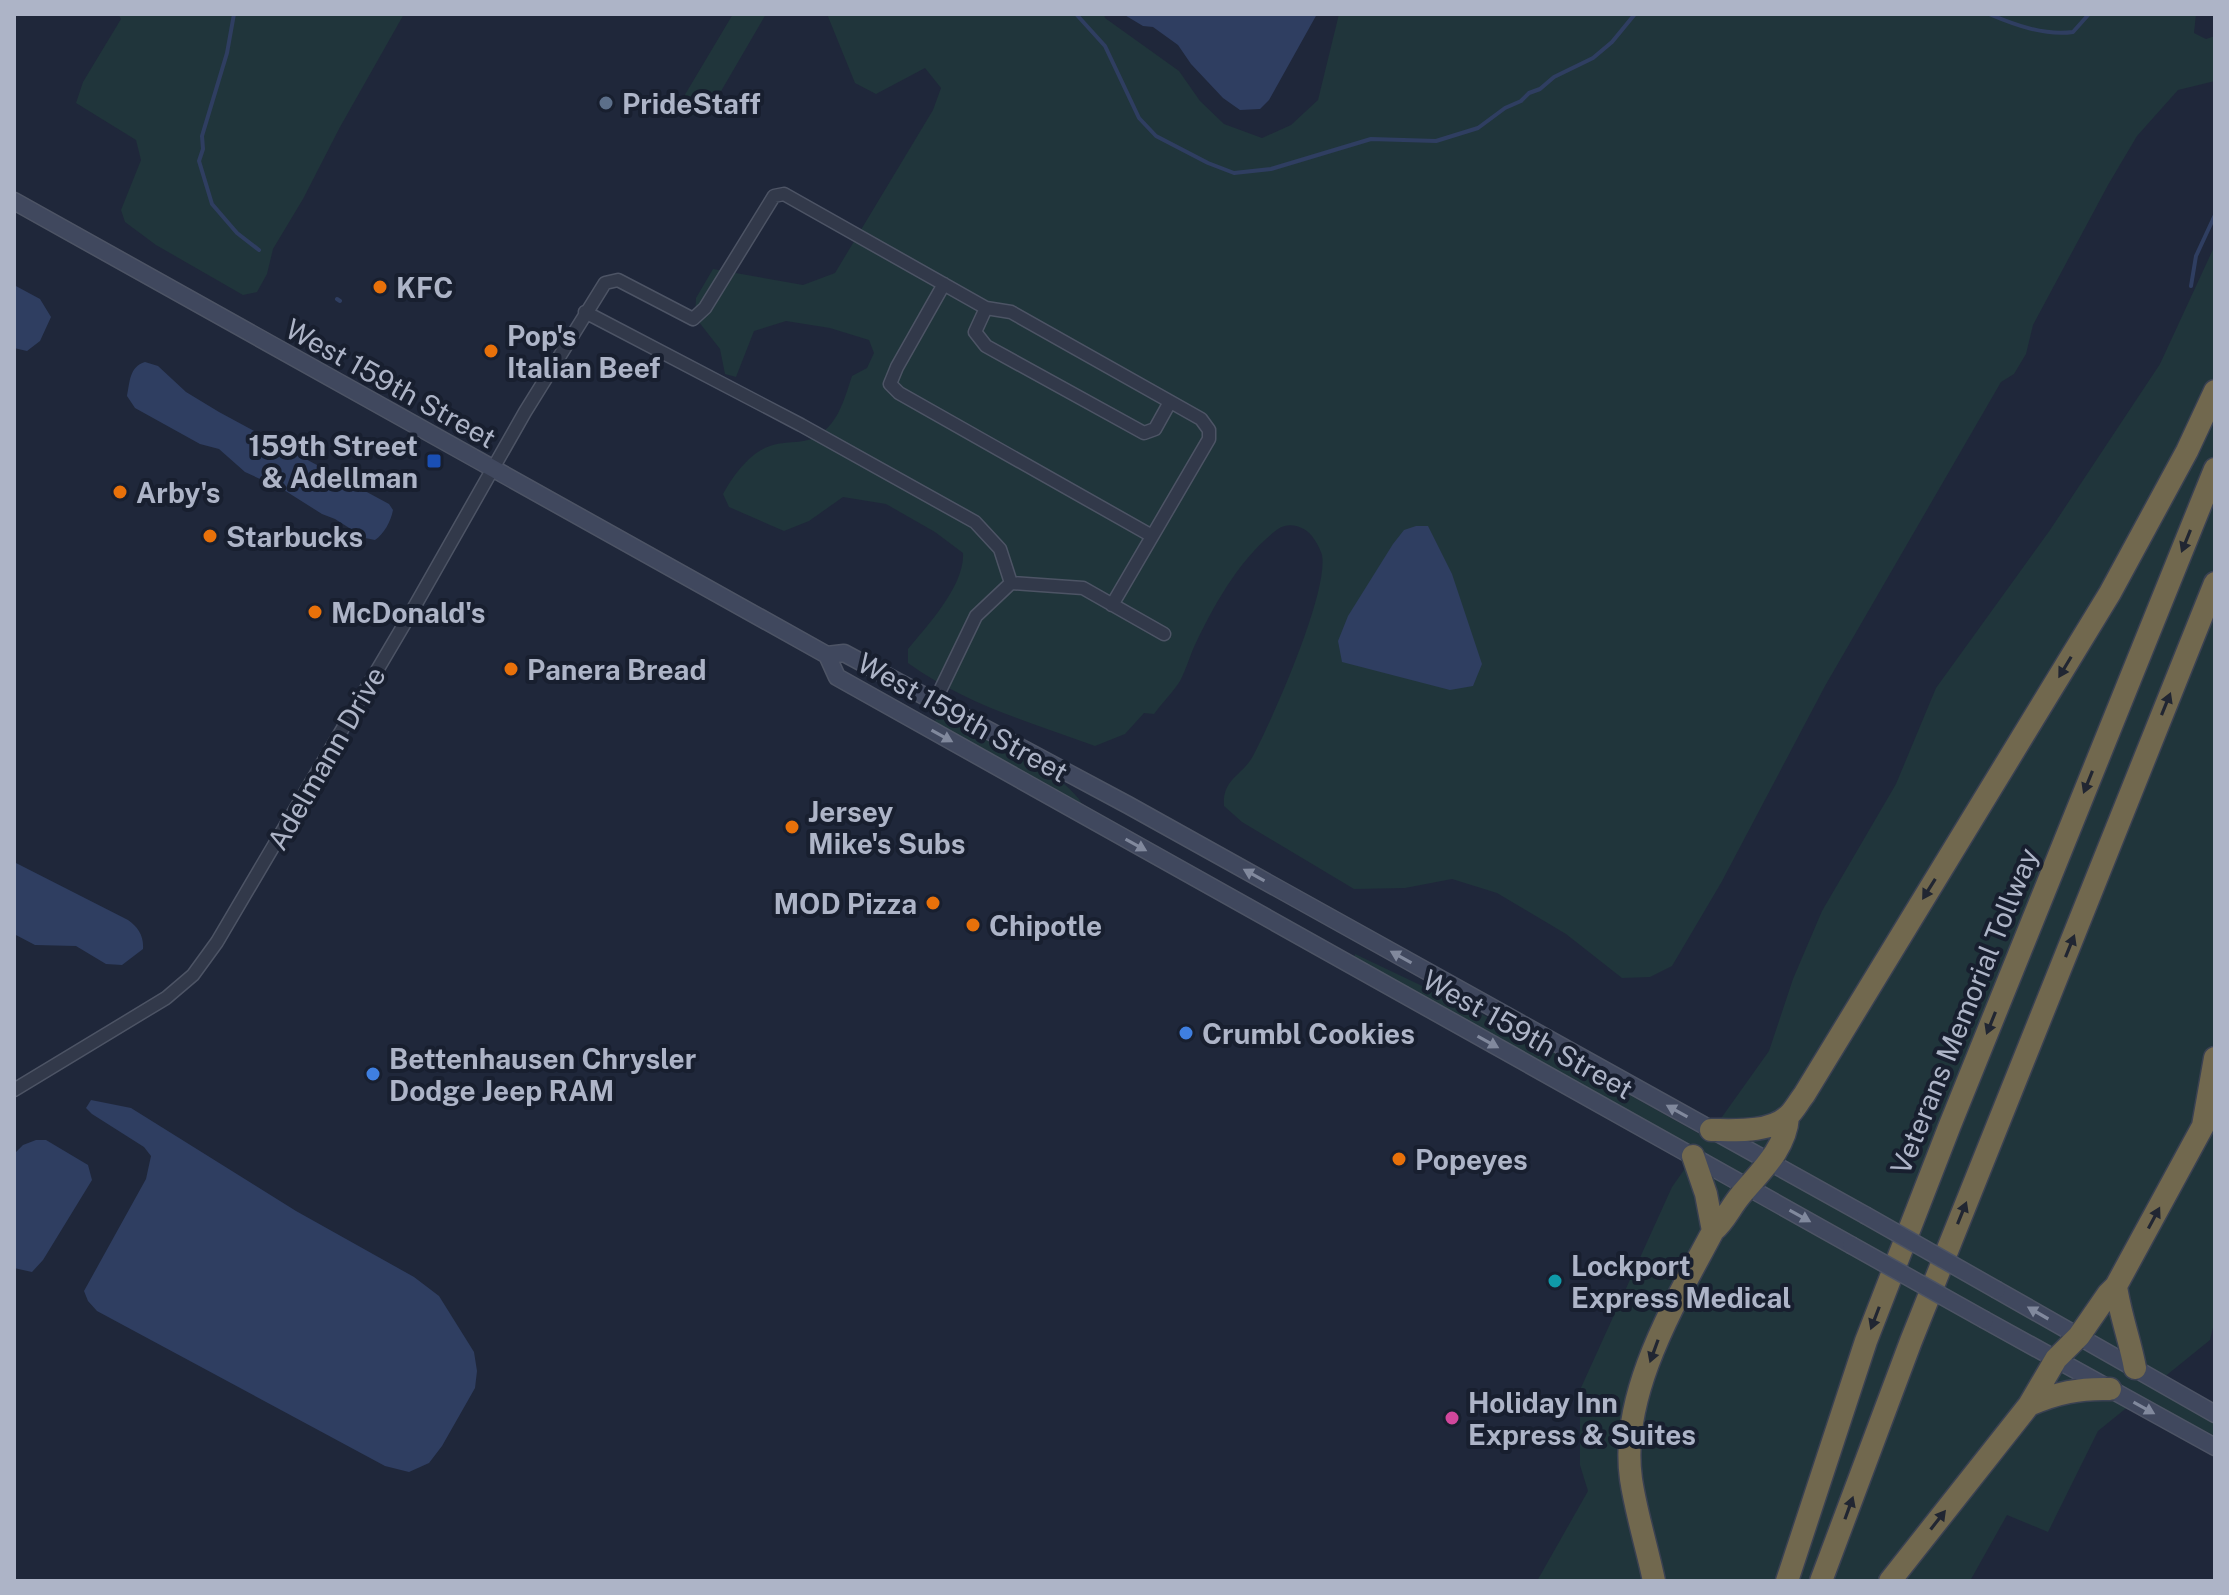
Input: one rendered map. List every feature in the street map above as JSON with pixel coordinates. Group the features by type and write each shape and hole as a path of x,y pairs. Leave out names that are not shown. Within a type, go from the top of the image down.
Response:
{"highway":[{"path":"1654,1581 1630,1477 1631,1426 1658,1339 1713,1231 1770,1163 1787,1127 1788,1117 2110,593 2187,451 2215,391"},
{"name":"Veterans Memorial Tollway","path":"1787,1581 1877,1312 2215,469"},
{"path":"1821,1581 1911,1341 2215,583"},
{"path":"1890,1581 2029,1405 2056,1359 2079,1336 2116,1286 2203,1126 2215,1058"},
{"path":"1711,1130 1748,1130 1788,1117"},
{"path":"1693,1156 1706,1194 1713,1231"},
{"path":"2116,1286 2121,1319 2135,1368"},
{"path":"2029,1405 2053,1394 2077,1389 2110,1389"}],"main road":[{"name":"West 159th Street","path":"14,201 827,655 844,653 1142,813 1865,1215 2215,1414"},
{"name":"West 159th Street","path":"827,655 837,677 2215,1447"}],"street":[{"name":"Adelmann Drive","path":"14,1090 166,998 193,975 246,895 585,312 605,283 618,280 693,319 705,308 774,196 784,194 944,284"},
{"path":"1112,605 1209,439 1209,430 1201,419 1011,312 986,308 944,284 890,384 899,393 1152,536"},
{"path":"986,308 975,332 986,346 1144,433 1155,429 1170,402"},
{"path":"585,312 801,425 975,522 1000,549 1011,583"},
{"path":"935,701 976,616 1011,583 1083,588 1164,634"}],"green space":[{"path":"118,14 404,14 273,249 267,274 257,292 243,295 156,245 125,222 121,210 141,160 136,140 76,103 83,82 121,19"},
{"path":"733,14 766,14 706,117 691,115 683,98"},
{"path":"827,14 1104,14 1105,18 1179,71 1200,101 1224,124 1262,138 1291,125 1318,100 1339,14 2196,14 2194,33 2206,39 2215,36 2215,81 2178,90 2137,136 2033,325 2026,354 2014,374 2001,382 1825,686 1721,883 1672,966 1650,977 1622,978 1566,934 1497,893 1452,879 1405,888 1354,889 1242,822 1224,806 1229,784 1249,763 1273,715 1317,597 1322,555 1314,539 1303,528 1293,525 1278,529 1240,567 1210,615 1180,681 1154,714 1144,713 1125,734 1095,746 974,701 908,663 908,649 944,604 962,565 963,553 935,532 886,504 843,497 809,521 784,531 729,507 723,494 742,466 763,449 808,440 826,430 840,408 852,376 867,368 874,353 869,340 830,328 786,321 754,331 736,377 725,374 720,349 695,317 696,298 713,269 803,285 835,273 933,110 941,88 925,68 876,94 855,83"},
{"path":"2215,245 2215,1319 2210,1340 2152,1387 2215,1423 2215,1436 2140,1397 2098,1431 2048,1532 2007,1515 1970,1581 1537,1581 1588,1491 1580,1465 1580,1390 1672,1187 1698,1150 1354,957 1355,954 1500,1023 1707,1138 1769,1051 1793,979 1822,911 1896,784 1936,688 2050,530 2160,364"},
{"path":"941,713 1039,766 1072,791 1082,804 935,722"}],"water":[{"path":"1123,14 1317,14 1269,100 1260,109 1240,110 1223,98 1178,45 1153,27 1143,26"},
{"path":"14,285 40,299 51,317 40,341 27,351 14,348"},
{"path":"145,362 158,366 186,392 219,412 389,504 393,510 384,531 375,540 365,538 284,490 245,472 219,449 200,444 135,408 127,396 130,380 136,367"},
{"path":"1428,526 1452,574 1482,664 1473,686 1450,690 1342,662 1338,641 1348,616 1393,544 1404,530"},
{"path":"14,862 128,920 140,932 143,949 122,965 106,964 76,946 35,945 14,934"},
{"path":"91,1100 131,1108 296,1211 414,1277 439,1296 474,1352 477,1371 475,1388 429,1463 409,1472 385,1466 97,1311 84,1291 146,1179 151,1156 144,1147 92,1114 86,1108"},
{"path":"46,1140 88,1165 92,1180 43,1260 32,1272 14,1268 14,1154 23,1145"}],"waterway":[{"path":"234,14 227,53 202,136 203,149 199,161 212,204 237,233 259,250"},
{"path":"1076,14 1105,46 1139,118 1156,136 1234,173 1271,169 1371,139 1436,141 1478,128 1554,77 1593,58 1612,42 1635,14"},
{"path":"1989,14 2030,29 2062,33 2073,32 2089,14"},
{"path":"2191,286 2196,256 2215,215"}],"place":[{"name":"PrideStaff","path":"606,103"},
{"name":"KFC","path":"380,287"},
{"name":"Pop's Italian Beef","path":"491,351"},
{"name":"159th Street & Adellman","path":"434,461"},
{"name":"Arby's","path":"120,492"},
{"name":"Starbucks","path":"210,536"},
{"name":"McDonald's","path":"315,612"},
{"name":"Panera Bread","path":"511,669"},
{"name":"Jersey Mike's Subs","path":"792,827"},
{"name":"MOD Pizza","path":"933,903"},
{"name":"Chipotle","path":"973,925"},
{"name":"Crumbl Cookies","path":"1186,1033"},
{"name":"Bettenhausen Chrysler Dodge Jeep RAM","path":"373,1074"},
{"name":"Popeyes","path":"1399,1159"},
{"name":"Lockport Express Medical","path":"1555,1281"},
{"name":"Holiday Inn Express & Suites","path":"1452,1418"}]}
